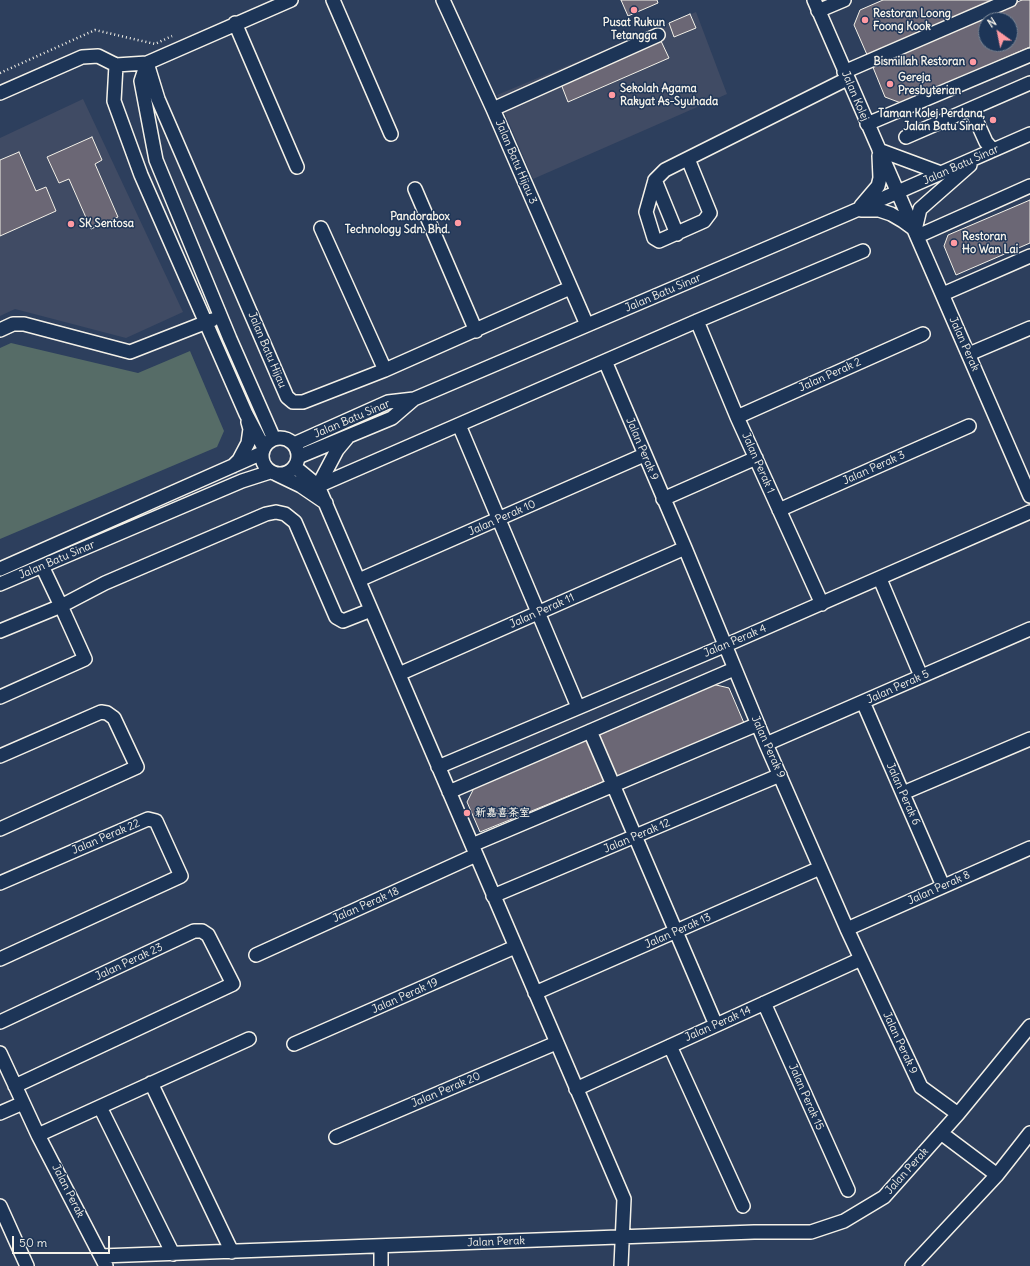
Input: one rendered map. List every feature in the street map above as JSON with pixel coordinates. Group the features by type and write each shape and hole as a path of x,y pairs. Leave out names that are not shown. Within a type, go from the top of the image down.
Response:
{"street":[{"path":"0,93 82,57 98,56 116,65 147,64 235,23 291,0"},
{"path":"333,0 391,134"},
{"name":"Jalan Batu Hijau 3","path":"443,0 493,109 587,325"},
{"path":"816,5 844,0"},
{"path":"688,159 710,213 704,221 659,241 654,238 646,212 655,180 665,170 846,75 1010,0"},
{"name":"Jalan Kolej","path":"816,5 897,192"},
{"path":"235,23 297,168"},
{"path":"493,109 658,35"},
{"path":"867,124 1030,54"},
{"path":"147,64 141,81 156,160 274,439"},
{"name":"Jalan Batu Hijau","path":"147,64 158,99 287,397 292,402 303,402 385,370 476,331 570,288"},
{"path":"116,65 114,101 141,175 205,323 263,450 264,464 273,473 301,486 326,503"},
{"path":"906,137 1030,83"},
{"path":"917,233 920,209 987,153 986,142 971,109"},
{"name":"Jalan Batu Sinar","path":"294,444 388,402 414,399 857,210 1030,134"},
{"path":"857,210 870,198 878,186 880,178 879,150 940,173"},
{"path":"655,180 677,234"},
{"path":"917,233 1030,186"},
{"path":"415,189 476,331"},
{"name":"Jalan Perak","path":"897,192 917,233 1030,496"},
{"path":"857,210 879,210 891,214 903,221 917,233"},
{"path":"321,228 385,370"},
{"path":"318,486 863,251"},
{"path":"943,294 1030,256"},
{"path":"0,330 13,324 24,324 130,352 221,316"},
{"name":"Jalan Perak 1","path":"698,321 737,417 822,604"},
{"path":"969,354 1030,328"},
{"name":"Jalan Perak 2","path":"737,417 923,334"},
{"name":"Jalan Perak 9","path":"605,361 663,499 686,548 724,646 766,744 847,929 921,1087 958,1114"},
{"path":"273,473 286,473 296,462 349,436 392,418 414,399"},
{"path":"230,468 239,460 248,443 250,429 246,414"},
{"path":"263,414 276,426 289,434 299,437 310,437"},
{"path":"459,425 497,520 578,707"},
{"name":"Jalan Perak 3","path":"779,510 969,426"},
{"path":"318,486 336,450 349,436"},
{"path":"263,450 274,439 283,438 294,444 296,462 318,486 326,503 556,1043 624,1198 624,1220 621,1237 621,1266"},
{"name":"Jalan Batu Sinar","path":"0,569 230,468 263,450"},
{"name":"Jalan Perak 10","path":"359,580 644,455"},
{"path":"663,499 756,458"},
{"name":"Jalan Batu Sinar","path":"0,584 242,481 273,473"},
{"path":"0,631 61,606 105,583 266,514 276,512 285,514 295,522 336,617 342,621 371,610"},
{"name":"Jalan Perak 4","path":"438,767 822,604 1030,512"},
{"name":"Jalan Perak 11","path":"399,674 686,548"},
{"path":"0,697 85,659 42,566"},
{"path":"880,578 921,676"},
{"name":"Jalan Perak 5","path":"766,744 1030,629"},
{"path":"449,792 734,669"},
{"name":"Jalan Perak 6","path":"863,702 944,886"},
{"path":"0,756 101,712 107,712 114,718 137,767 0,829"},
{"name":"Jalan Perak 18","path":"256,955 474,850 614,785 758,724"},
{"path":"590,731 716,1025"},
{"path":"903,793 1030,739"},
{"name":"Jalan Perak 12","path":"493,896 780,775"},
{"name":"Jalan Perak 22","path":"0,883 148,819 156,821 181,876 0,959"},
{"name":"Jalan Perak 8","path":"847,929 1030,848"},
{"name":"Jalan Perak 13","path":"535,993 820,868"},
{"name":"Jalan Perak 23","path":"0,1022 194,931 202,931 208,935 233,984 15,1086"},
{"name":"Jalan Perak 19","path":"294,1044 515,947"},
{"name":"Jalan Perak 14","path":"576,1089 861,959"},
{"name":"Jalan Perak 15","path":"764,1004 848,1190"},
{"name":"Jalan Perak","path":"0,1053 38,1135 104,1261 172,1254 754,1232 811,1232 844,1221 884,1197 958,1114 1030,1026"},
{"path":"38,1135 249,1039"},
{"name":"Jalan Perak 20","path":"336,1137 556,1043"},
{"path":"670,1046 743,1206"},
{"path":"151,1083 232,1252"},
{"path":"0,1113 23,1103"},
{"path":"100,1107 172,1254"},
{"path":"941,1133 997,1175"},
{"path":"912,1266 997,1175 1030,1133"},
{"path":"0,1206 27,1266"},
{"path":"381,1246 381,1266"}],"path":[{"path":"0,74 95,30 155,44 177,34"}],"shaded area":[{"name":"Sekolah Agama Rakyat As-Syuhada","path":"696,12 727,94 533,179 497,95"},
{"name":"SK Sentosa","path":"83,99 183,312 126,338 15,309 0,316 0,138"}],"green space":[{"path":"11,343 138,373 190,351 224,431 217,447 0,539 0,348"}],"building":[{"name":"Pusat Rukun Tetangga","path":"621,0 657,0 658,3 628,16"},
{"path":"883,0 1000,0 868,57 854,25 860,10"},
{"path":"1022,0 1030,0 1030,47 901,103 885,97 872,65 978,19 978,52 1018,52 1018,12 994,12"},
{"path":"690,14 696,28 674,37 669,23"},
{"path":"661,41 669,58 568,102 561,84"},
{"path":"92,137 102,160 95,164 118,217 91,229 69,179 59,183 47,157"},
{"path":"19,152 36,191 46,187 56,211 0,236 0,160"},
{"path":"1030,200 1030,243 956,275 944,246 948,235"},
{"path":"712,684 729,688 744,723 616,777 599,735"},
{"path":"587,739 605,781 480,832 467,802 475,786"}],"place":[{"name":"Pusat Rukun Tetangga","path":"634,10"},
{"name":"Restoran Loong Foong Kook","path":"865,20"},
{"name":"Bismillah Restoran","path":"973,62"},
{"name":"Gereja Presbyterian","path":"890,84"},
{"name":"Sekolah Agama Rakyat As-Syuhada","path":"612,95"},
{"name":"Taman Kolej Perdana, Jalan Batu Sinar","path":"993,120"},
{"name":"Pandorabox Technology Sdn. Bhd.","path":"458,223"},
{"name":"SK Sentosa","path":"71,224"},
{"name":"Restoran Ho Wan Lai","path":"954,243"},
{"name":"新嘉喜茶室","path":"467,813"}]}
